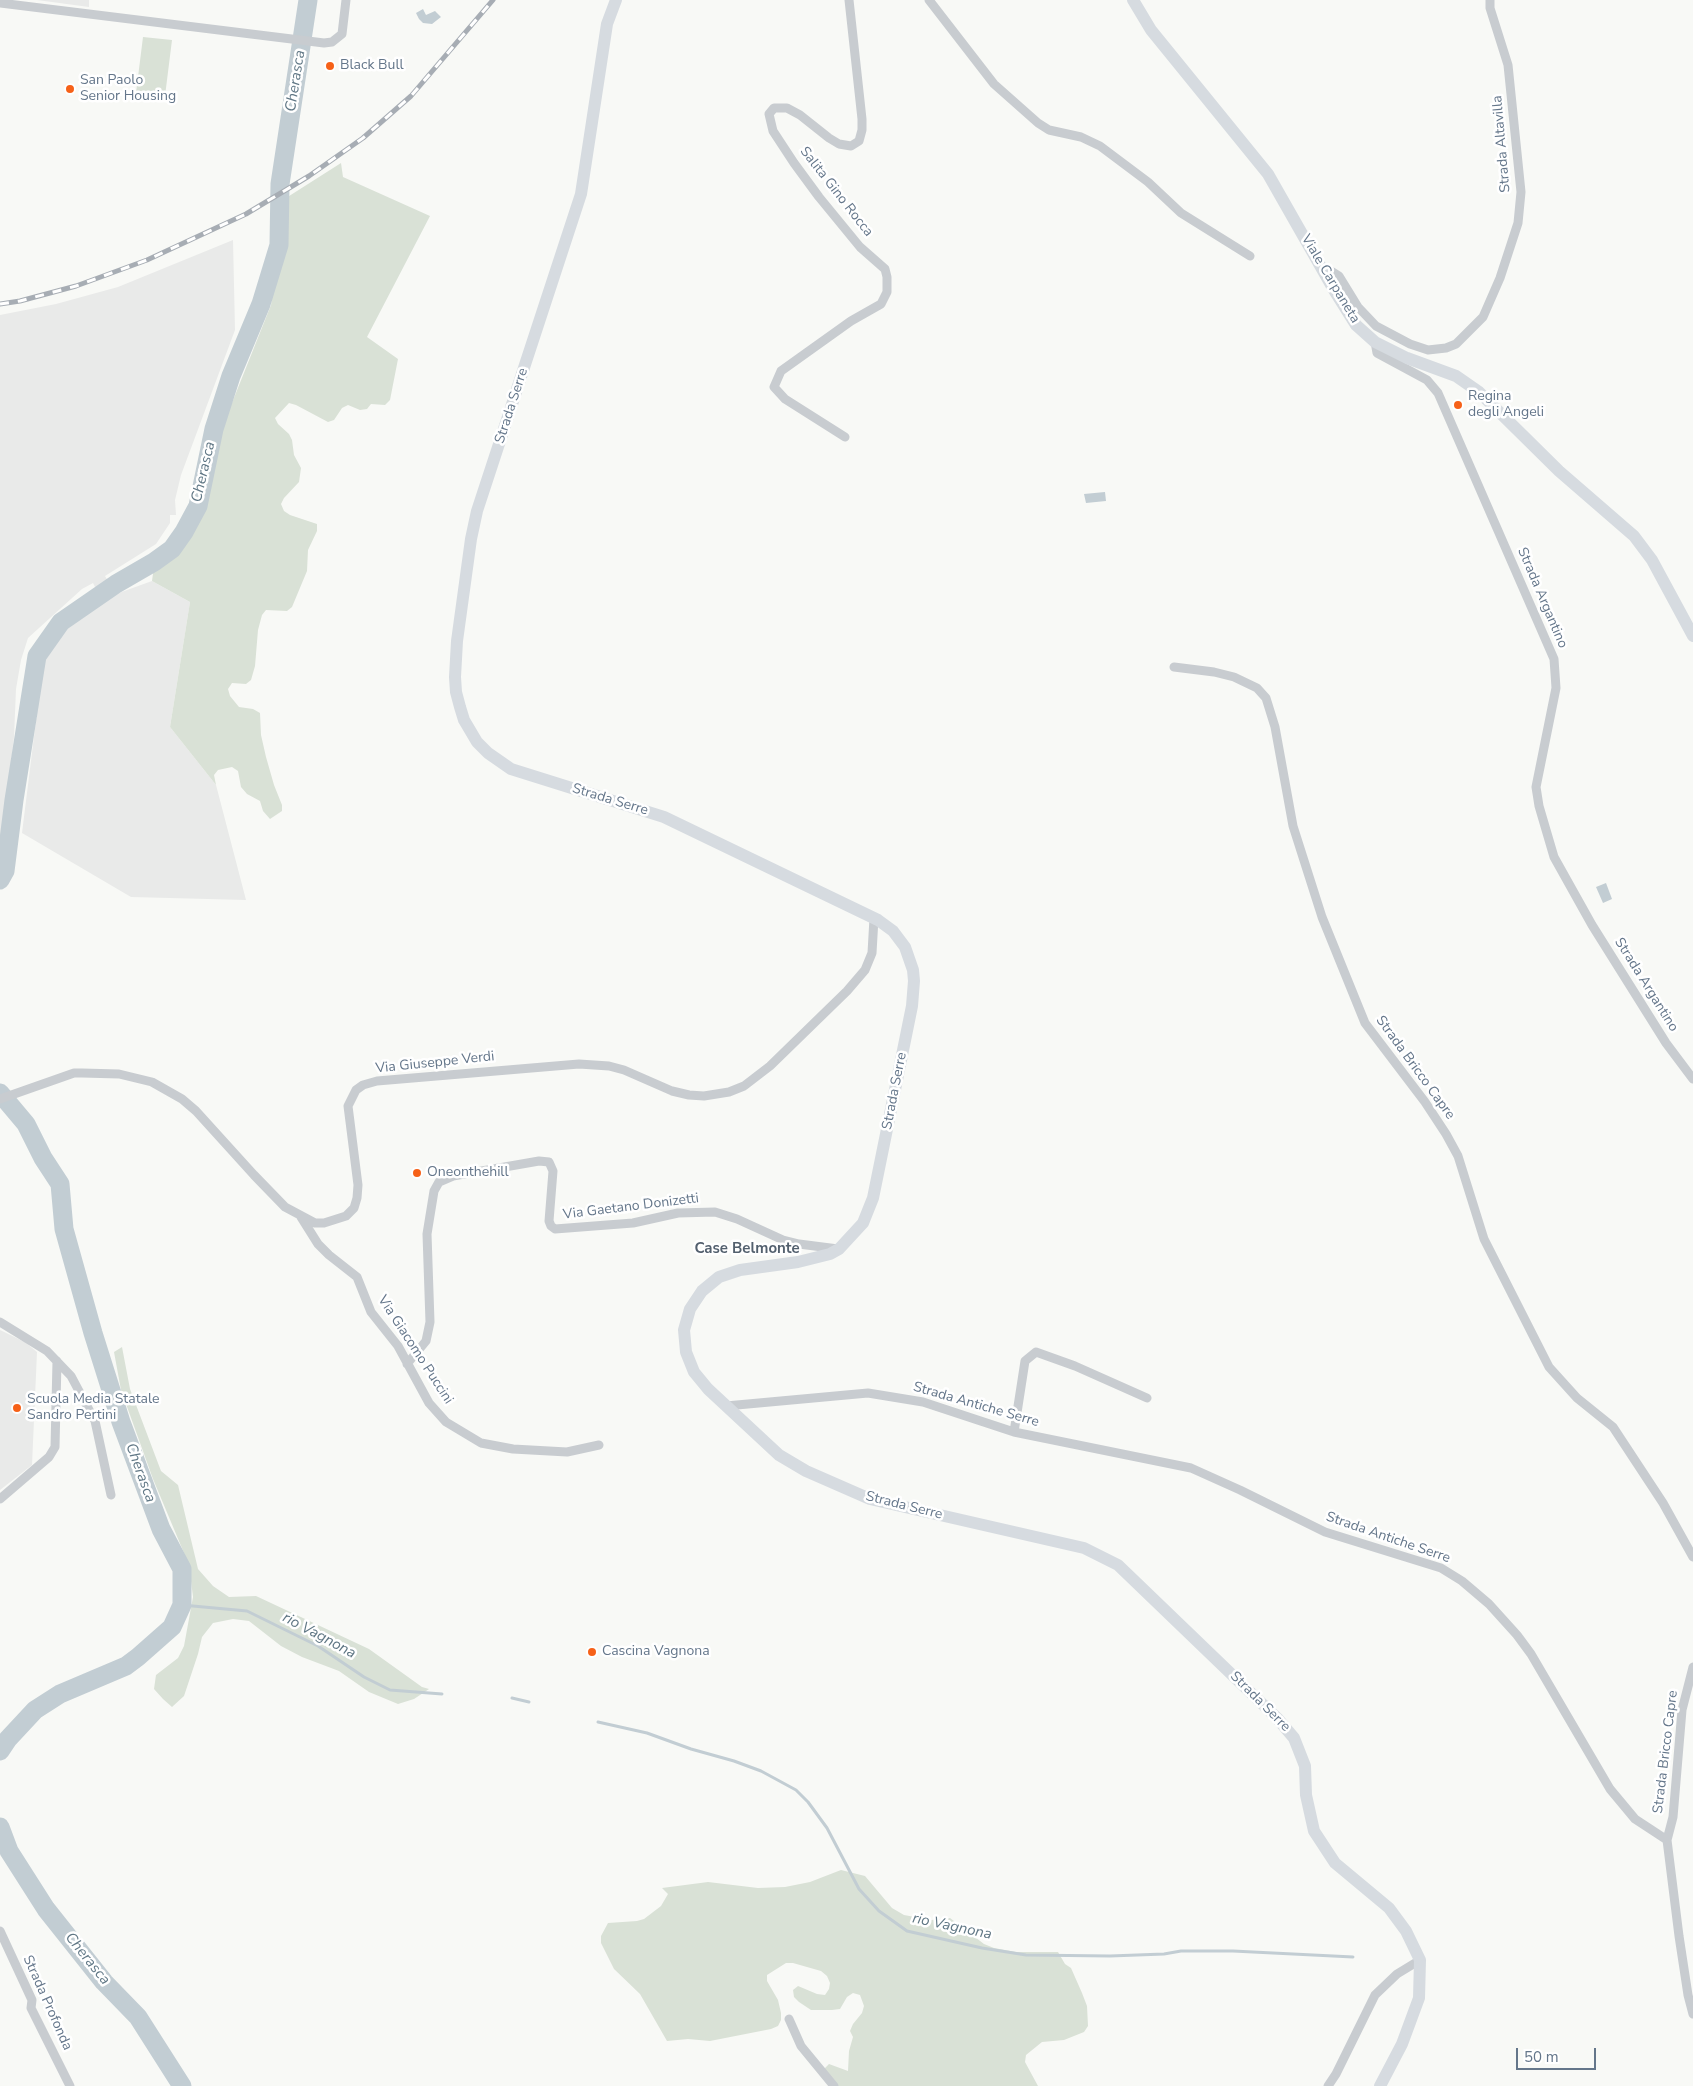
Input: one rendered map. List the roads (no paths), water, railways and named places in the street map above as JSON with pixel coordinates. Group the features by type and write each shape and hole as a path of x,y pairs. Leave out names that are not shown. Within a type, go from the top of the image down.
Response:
{"main road":[{"name":"Strada Serre","path":"616,0 607,24 581,194 477,511 471,539 457,640 455,677 460,707 464,720 477,742 488,753 511,768 664,817 874,918 893,931 905,947 913,970 914,996 874,1198 863,1223 838,1249 815,1259 740,1270 719,1277 702,1291 690,1309 684,1330 686,1352 694,1372 708,1389 779,1455 806,1471 870,1499 1084,1548 1118,1565 1263,1704 1294,1738 1304,1766 1306,1796 1314,1831 1335,1863 1389,1908 1406,1931 1420,1960 1419,1998 1402,2044 1380,2086"},
{"name":"Viale Carpaneta","path":"1133,0 1151,30 1268,174 1356,325 1375,342 1407,358 1456,376 1480,392 1559,472 1634,536 1652,560 1693,636"}],"street":[{"path":"0,3 324,43 332,42 342,34 346,0"},
{"name":"Salita Gino Rocca","path":"846,437 786,399 774,387 781,371 851,320 881,304 887,292 887,277 885,269 860,247 794,163 773,131 769,114 774,108 788,108 800,114 839,144 851,146 859,141 862,119 849,0"},
{"path":"929,0 994,84 1038,123 1057,133 1080,137 1100,146 1148,182 1187,217 1250,256"},
{"name":"Strada Altavilla","path":"1323,271 1331,271 1339,276 1358,307 1376,326 1410,344 1428,350 1446,348 1456,344 1483,317 1497,284 1518,223 1521,192 1508,65 1490,8 1490,0"},
{"name":"Strada Argantino","path":"1375,342 1376,352 1427,380 1438,393 1554,659 1556,688 1536,787 1539,806 1554,857 1603,942 1666,1043 1693,1079"},
{"name":"Strada Bricco Capre","path":"1174,667 1214,672 1234,677 1257,688 1266,698 1275,727 1293,826 1322,917 1362,1017 1372,1033 1426,1102 1458,1156 1484,1239 1549,1367 1577,1398 1613,1427 1663,1503 1693,1557"},
{"name":"Via Giuseppe Verdi","path":"0,1099 82,1073 119,1074 152,1082 182,1099 196,1111 254,1176 285,1207 315,1223 324,1223 346,1216 354,1208 357,1198 358,1185 348,1106 356,1090 363,1085 377,1081 579,1064 609,1066 624,1070 672,1091 689,1095 716,1095 744,1086 770,1066 847,991 865,970 872,953 874,918"},
{"name":"Via Gaetano Donizetti","path":"407,1364 426,1341 430,1322 427,1234 434,1190 439,1182 453,1176 539,1161 549,1162 553,1171 549,1222 555,1229 633,1223 678,1214 715,1212 737,1219 783,1240 838,1249"},
{"name":"Via Giacomo Puccini","path":"300,1216 318,1244 357,1277 371,1312 398,1346 429,1403 446,1422 481,1443 513,1449 567,1452 599,1445"},
{"path":"0,1322 47,1351 71,1376 95,1421 111,1496"},
{"path":"1014,1432 1025,1361 1036,1352 1075,1366 1147,1398"},
{"path":"0,1499 49,1457 55,1447 56,1361"},
{"name":"Strada Antiche Serre","path":"726,1406 868,1393 923,1402 1014,1432 1191,1468 1325,1532 1410,1557 1448,1572 1462,1581 1489,1604 1517,1636 1531,1654 1610,1790 1635,1819 1667,1840"},
{"name":"Strada Bricco Capre","path":"1667,1840 1673,1816 1682,1710 1693,1667"},
{"path":"1667,1840 1680,1944 1693,2014"},
{"name":"Strada Profonda","path":"0,1931 32,2000 31,2008 70,2086"},
{"path":"1328,2086 1336,2074 1374,1995 1397,1974 1420,1960"},
{"path":"789,2019 802,2046 834,2086"}],"waterway":[{"name":"Cherasca","path":"0,880 5,871 14,800 37,656 61,622 116,584 172,549 198,506 214,429 231,376 261,304 279,245 280,184 308,0"},
{"name":"Cherasca","path":"0,1093 26,1124 43,1158 60,1184 64,1229 93,1333 121,1422 161,1529 182,1569 182,1605 172,1627 126,1666 60,1694 35,1710 8,1739 0,1751"},
{"name":"rio Vagnona","path":"182,1605 247,1611 318,1646 364,1677 390,1690 442,1694"},
{"path":"512,1698 529,1702"},
{"name":"rio Vagnona","path":"598,1722 647,1733 691,1749 734,1761 761,1771 796,1790 808,1802 827,1828 859,1889 879,1911 907,1931 982,1948 1026,1955 1110,1956 1164,1954 1181,1951 1233,1951 1353,1957"},
{"name":"Cherasca","path":"0,1827 9,1851 46,1909 104,1982 138,2017 182,2086"}],"railway":[{"path":"0,304 20,301 76,286 147,260 246,214 309,176 363,138 411,96 493,0"}],"place":[{"name":"Black Bull","path":"330,66"},
{"name":"San Paolo Senior Housing","path":"70,89"},
{"name":"Regina degli Angeli","path":"1458,405"},
{"name":"Oneonthehill","path":"417,1173"},
{"name":"Scuola Media Statale Sandro Pertini","path":"17,1408"},
{"name":"Cascina Vagnona","path":"592,1652"}],"district":[{"name":"Case Belmonte","path":"747,1249"}]}
